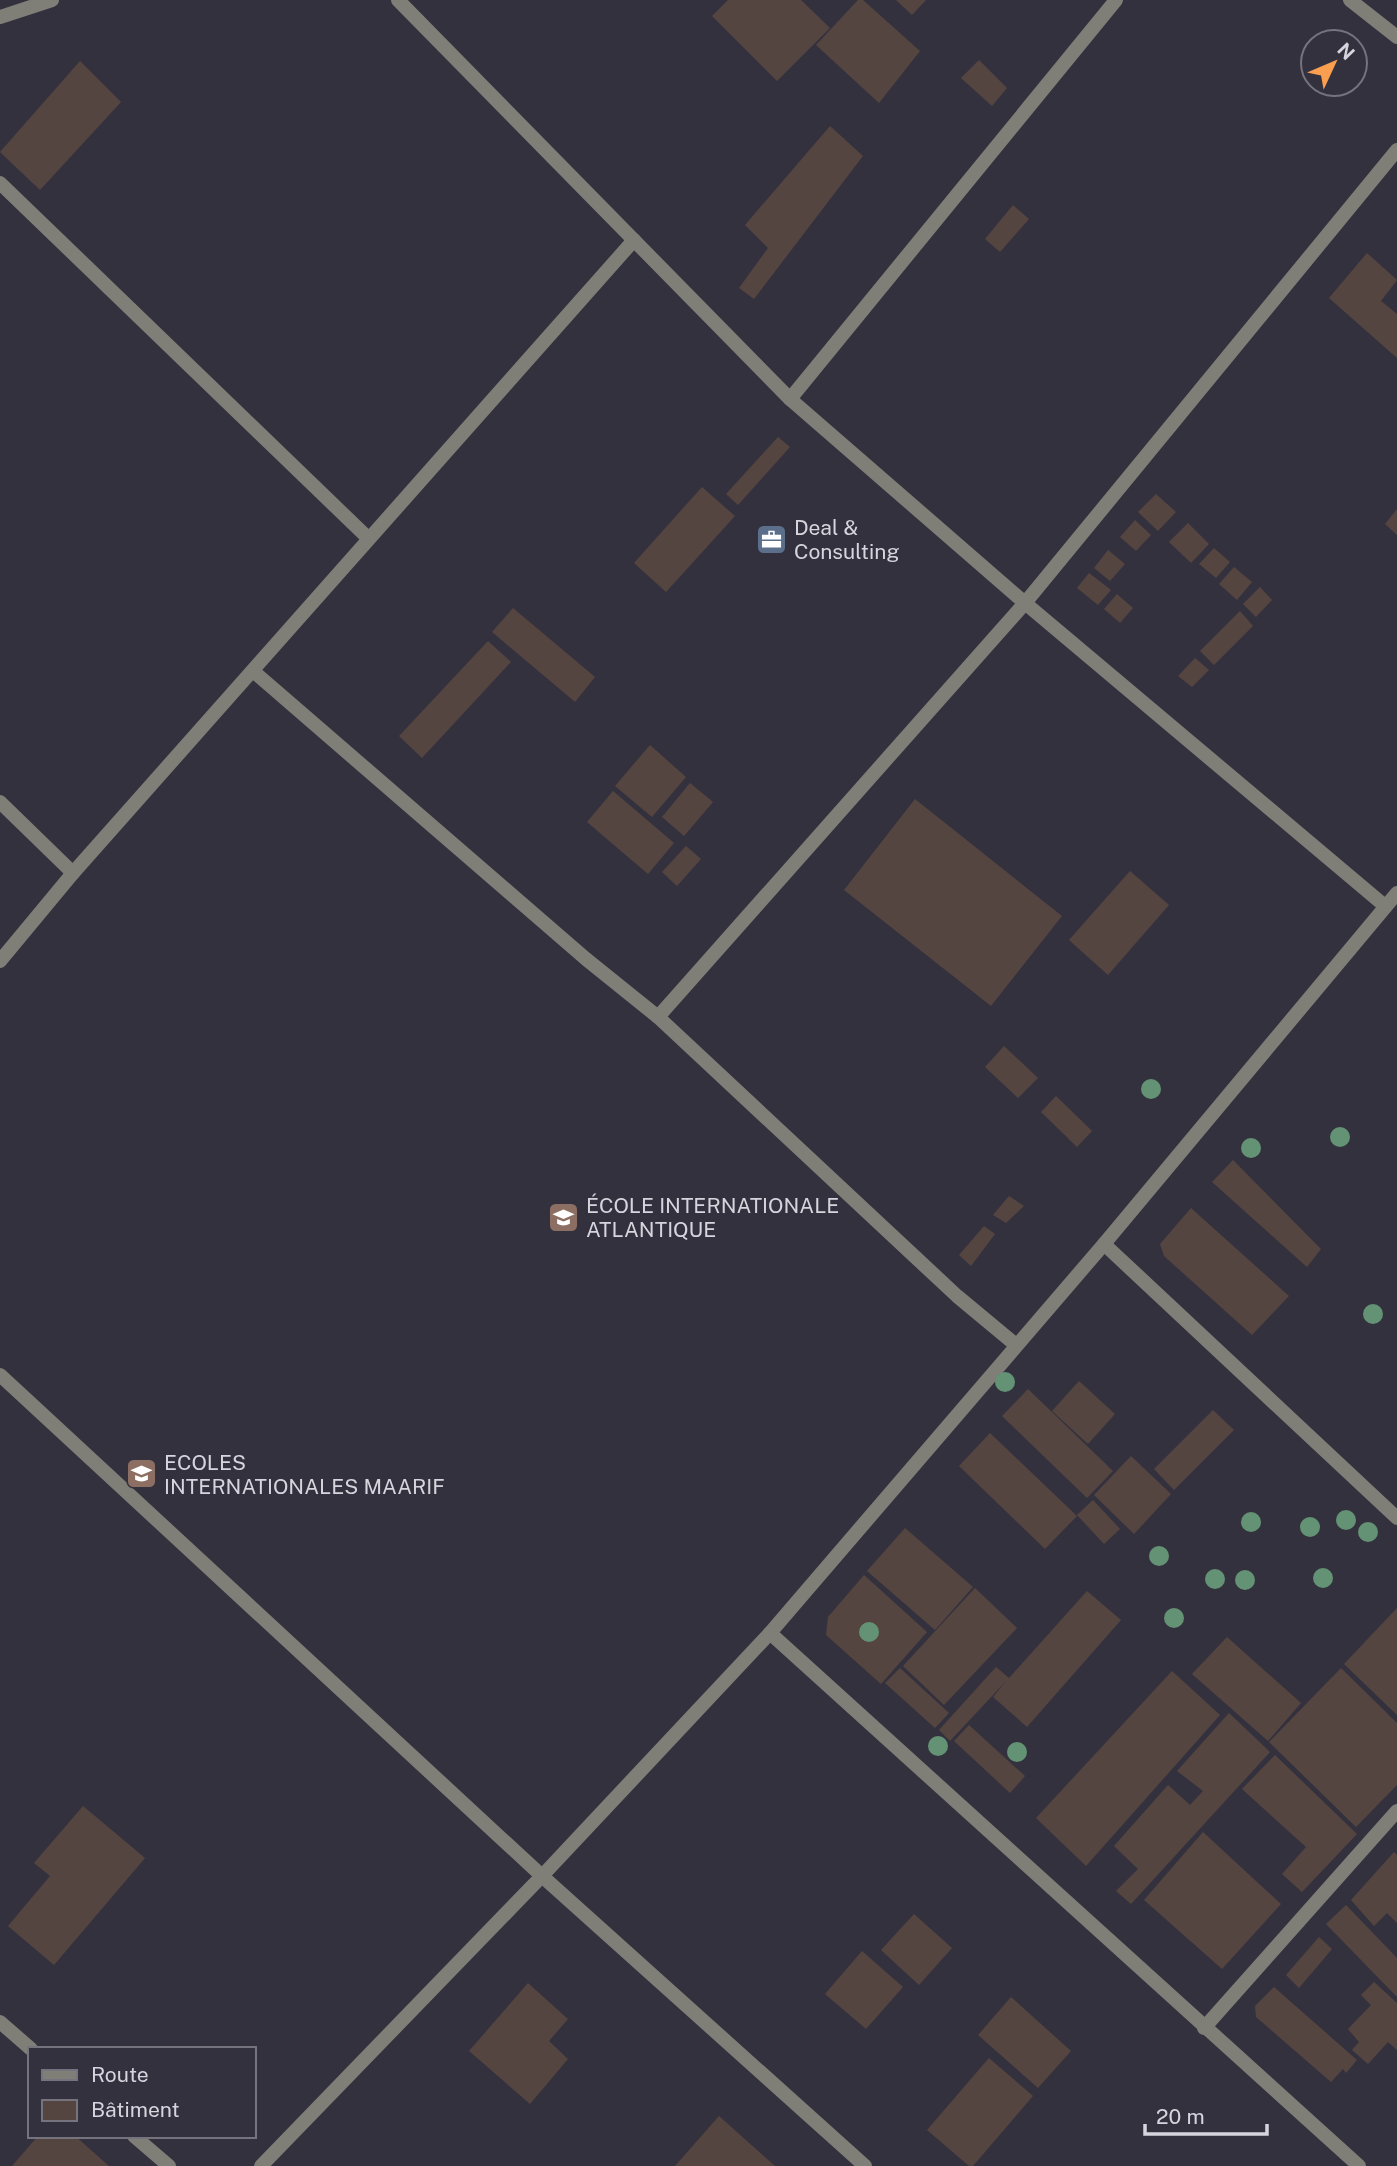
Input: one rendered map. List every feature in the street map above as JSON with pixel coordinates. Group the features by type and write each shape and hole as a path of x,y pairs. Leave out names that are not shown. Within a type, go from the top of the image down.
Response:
{"street":[{"path":"0,18 52,0"},
{"path":"398,0 790,399 1025,603 1385,906"},
{"path":"790,399 1116,0"},
{"path":"1350,0 1397,37"},
{"path":"658,1017 1025,603 1397,149"},
{"path":"0,183 368,538"},
{"path":"0,961 73,873 634,240"},
{"path":"253,671 575,950 658,1017 957,1296 1016,1345"},
{"path":"0,803 73,873"},
{"path":"261,2166 542,1876 770,1633 1104,1244 1397,893"},
{"path":"1104,1244 1397,1518"},
{"path":"0,1375 542,1876 865,2166"},
{"path":"770,1633 1359,2166"},
{"path":"1204,2028 1397,1811"},
{"path":"0,2022 29,2047"},
{"path":"136,2138 169,2166"}],"building":[{"path":"728,0 801,0 830,28 777,81 712,16"},
{"path":"858,0 863,0 920,51 879,103 816,45"},
{"path":"896,0 926,0 912,15"},
{"path":"979,60 1007,88 992,106 961,78"},
{"path":"80,61 121,102 40,190 0,152"},
{"path":"830,126 863,156 754,299 739,288 768,248 745,225"},
{"path":"1013,205 1029,219 1000,252 985,239"},
{"path":"1367,253 1397,280 1381,301 1397,314 1397,358 1329,298"},
{"path":"778,437 790,447 738,505 726,494"},
{"path":"702,487 735,516 666,592 634,563"},
{"path":"1156,494 1176,512 1158,531 1138,512"},
{"path":"1397,509 1397,535 1385,524"},
{"path":"1135,520 1151,535 1136,551 1120,537"},
{"path":"1188,523 1209,544 1191,563 1169,542"},
{"path":"1214,548 1230,562 1216,578 1199,564"},
{"path":"1108,550 1125,564 1110,581 1094,568"},
{"path":"1234,567 1252,582 1237,600 1219,584"},
{"path":"1089,573 1111,590 1098,605 1077,588"},
{"path":"1260,587 1272,600 1256,617 1243,604"},
{"path":"1117,594 1133,608 1120,623 1104,609"},
{"path":"513,608 595,677 575,702 492,632"},
{"path":"1240,611 1253,626 1214,665 1200,651"},
{"path":"488,641 511,662 422,758 399,736"},
{"path":"1195,658 1209,670 1192,687 1178,676"},
{"path":"650,745 686,777 652,817 615,786"},
{"path":"690,783 713,802 684,836 662,817"},
{"path":"613,791 674,843 648,874 587,822"},
{"path":"915,799 1062,916 991,1006 844,890"},
{"path":"686,846 701,859 677,886 662,872"},
{"path":"1130,871 1169,905 1108,975 1069,940"},
{"path":"1004,1046 1038,1078 1018,1098 985,1067"},
{"path":"1056,1096 1092,1131 1077,1147 1041,1112"},
{"path":"1233,1160 1321,1249 1307,1267 1212,1182"},
{"path":"1009,1196 1024,1206 1006,1223 993,1215"},
{"path":"1191,1208 1289,1296 1252,1335 1164,1256 1160,1244"},
{"path":"984,1226 995,1234 971,1266 959,1255"},
{"path":"1079,1381 1115,1414 1088,1444 1052,1411"},
{"path":"1028,1389 1113,1471 1087,1498 1002,1416"},
{"path":"1213,1410 1234,1430 1174,1490 1154,1469"},
{"path":"990,1433 1077,1516 1045,1549 959,1466"},
{"path":"1131,1456 1171,1494 1134,1534 1094,1495"},
{"path":"1093,1500 1120,1529 1104,1544 1077,1515"},
{"path":"905,1528 973,1587 935,1630 867,1571"},
{"path":"864,1575 927,1632 881,1684 826,1635 828,1617"},
{"path":"975,1588 1017,1628 944,1705 903,1666"},
{"path":"1087,1591 1121,1620 1027,1727 993,1697 1007,1680 950,1741 939,1730 996,1667 1009,1678"},
{"path":"1397,1608 1397,1715 1344,1664"},
{"path":"1227,1637 1301,1703 1268,1741 1192,1674"},
{"path":"900,1668 949,1713 935,1728 885,1683"},
{"path":"1341,1668 1397,1723 1397,1785 1356,1827 1269,1742"},
{"path":"1172,1671 1220,1715 1086,1866 1036,1818"},
{"path":"1229,1713 1270,1752 1131,1904 1116,1891 1138,1869 1114,1846 1168,1785 1190,1805 1203,1791 1177,1771"},
{"path":"969,1725 1025,1776 1010,1793 954,1741"},
{"path":"1275,1755 1357,1834 1302,1892 1282,1874 1306,1847 1242,1789"},
{"path":"83,1806 145,1858 54,1965 8,1926 50,1876 34,1863"},
{"path":"1203,1832 1281,1904 1222,1969 1144,1900"},
{"path":"1394,1852 1397,1855 1397,1923 1387,1913 1374,1926 1351,1900"},
{"path":"1346,1905 1397,1958 1397,1997 1326,1924"},
{"path":"914,1914 952,1948 919,1985 881,1950"},
{"path":"1319,1937 1332,1949 1299,1988 1286,1975"},
{"path":"862,1951 903,1987 866,2029 825,1994"},
{"path":"1374,1982 1397,2003 1397,2050 1388,2042 1368,2064 1352,2050 1359,2042 1348,2029 1371,2005 1361,1995"},
{"path":"528,1983 568,2019 549,2041 568,2059 530,2104 469,2051"},
{"path":"1274,1987 1357,2060 1346,2073 1343,2069 1331,2082 1256,2017 1255,2006"},
{"path":"1011,1997 1071,2051 1038,2088 978,2035"},
{"path":"989,2058 1033,2096 973,2166 969,2166 927,2130"},
{"path":"719,2116 775,2166 675,2166"},
{"path":"36,2138 77,2138 109,2166 12,2166"}],"place":[{"name":"Deal & Consulting","path":"771,539"},
{"name":"ÉCOLE INTERNATIONALE ATLANTIQUE","path":"563,1217"},
{"name":"ECOLES INTERNATIONALES MAARIF","path":"141,1474"}]}
